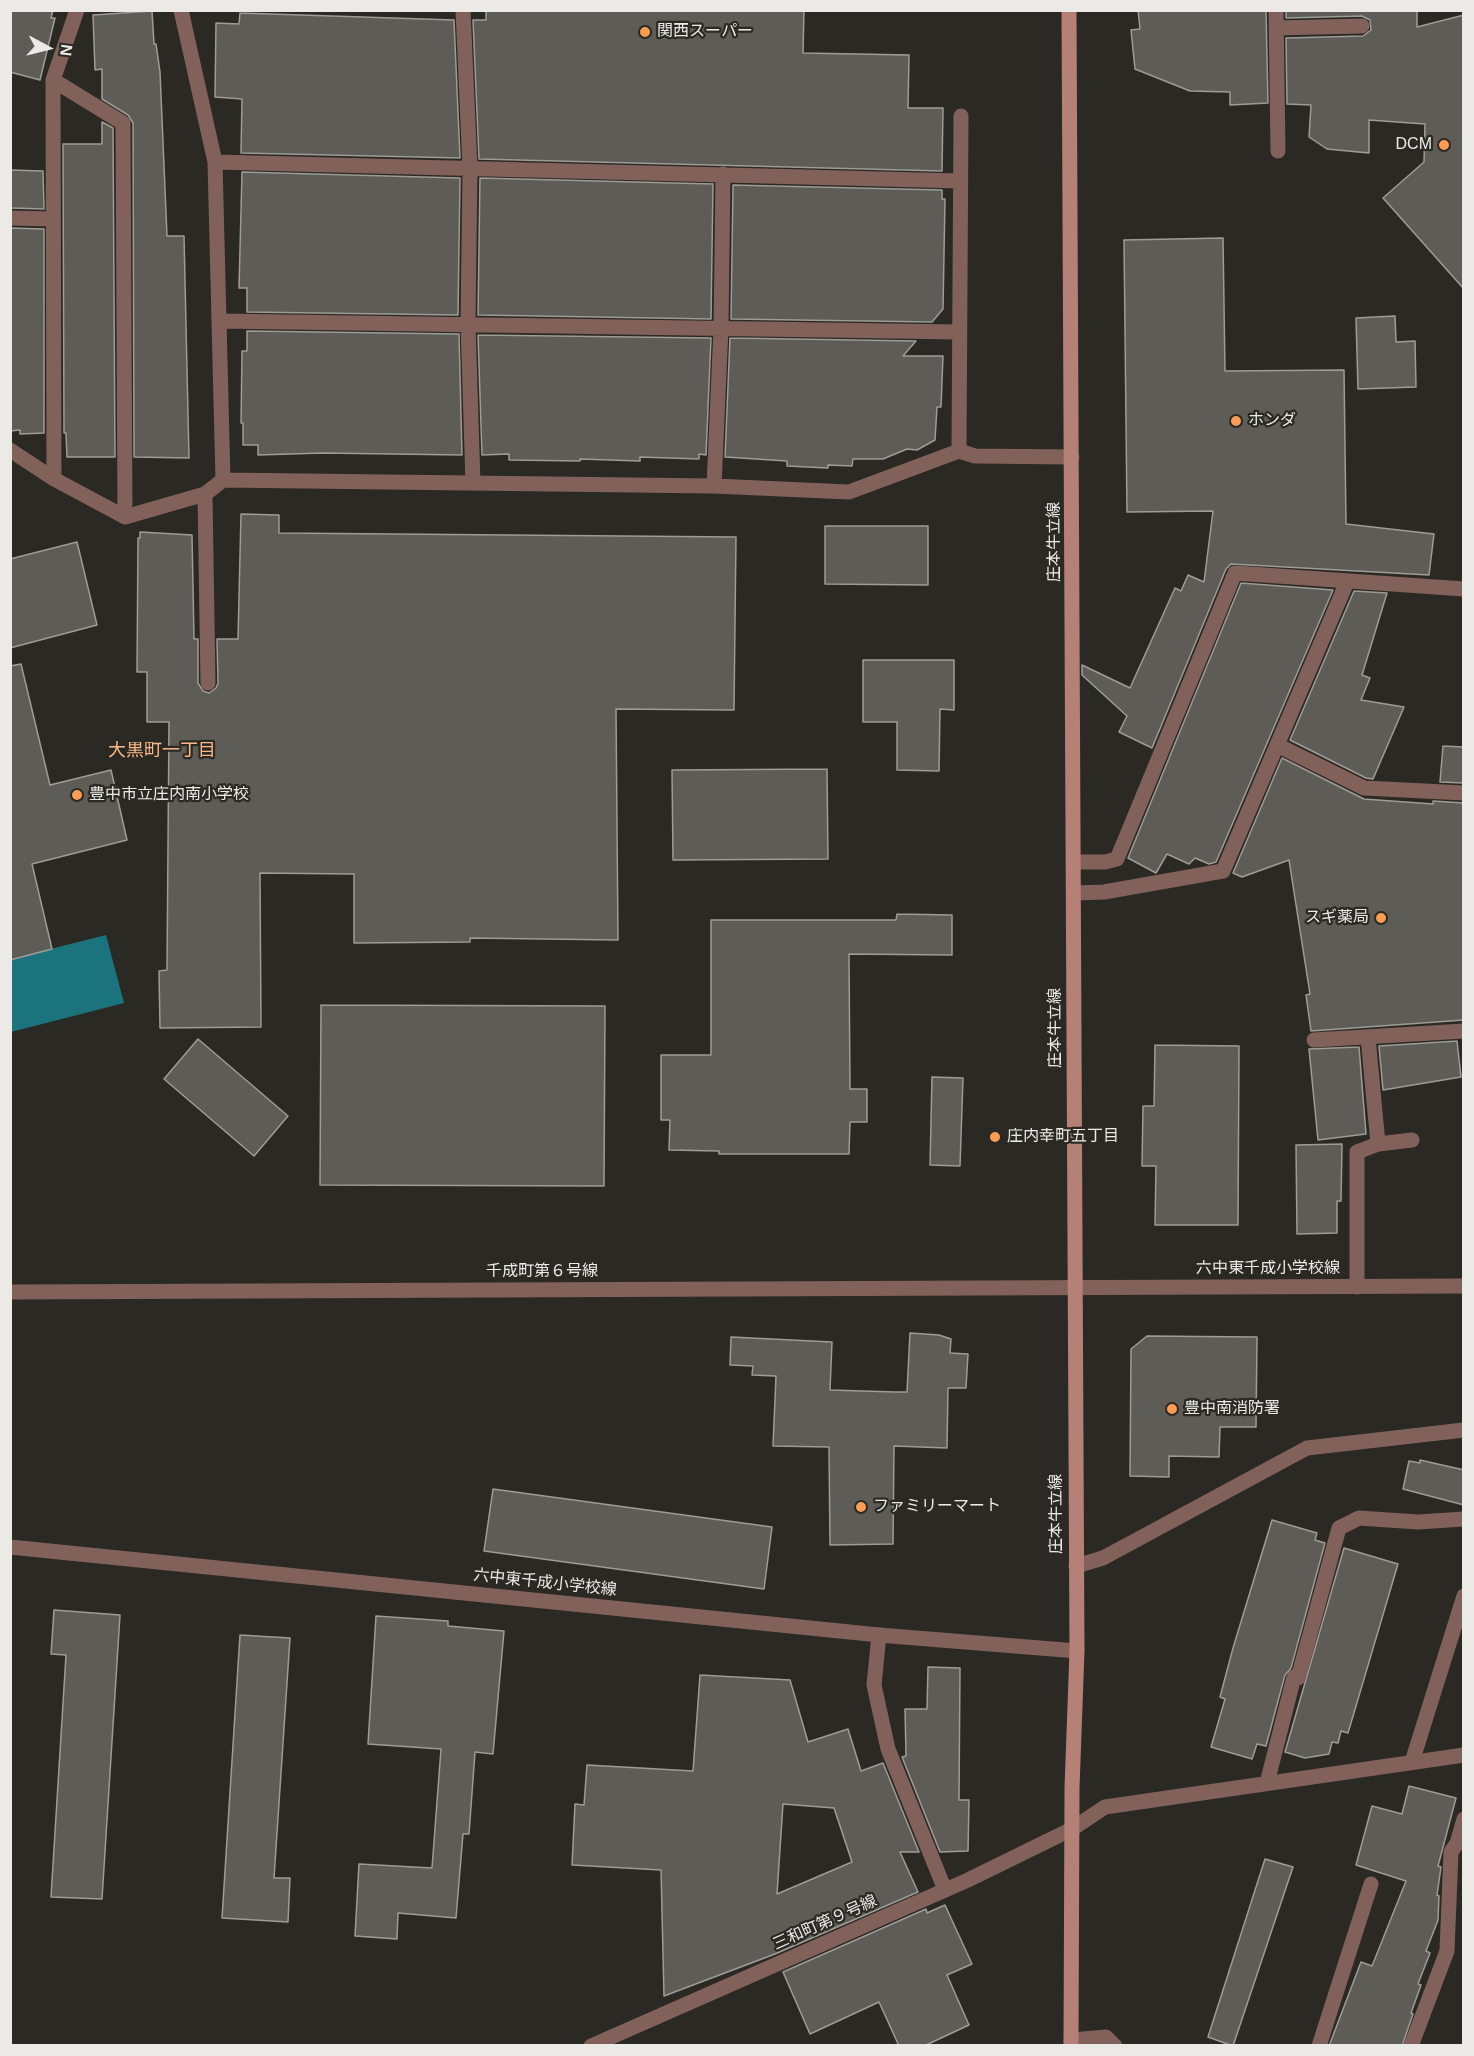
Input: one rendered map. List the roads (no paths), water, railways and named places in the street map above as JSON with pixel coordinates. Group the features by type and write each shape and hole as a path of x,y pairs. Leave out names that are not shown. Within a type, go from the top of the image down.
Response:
{"main road":[{"name":"庄本牛立線","path":"1070,10 1074,862 1073,1288 1077,1651 1072,1828 1071,2043"}],"street":[{"path":"54,479 53,80 76,10"},
{"path":"180,10 215,162 223,480"},
{"path":"463,10 470,168 468,324 473,483"},
{"path":"1276,10 1278,151"},
{"path":"1276,28 1362,26"},
{"path":"53,80 123,123 125,517"},
{"path":"959,451 960,116"},
{"path":"215,162 960,181"},
{"path":"714,486 721,328 723,174"},
{"path":"10,218 52,219"},
{"path":"219,321 959,332"},
{"path":"10,450 54,479 125,517 205,494 223,480 714,486 849,492 959,451 975,456 1072,457"},
{"path":"205,494 208,683"},
{"path":"1074,862 1104,862 1117,859 1234,573 1464,589"},
{"path":"1074,893 1104,892 1223,871 1279,746 1347,582"},
{"path":"1279,746 1364,788 1464,793"},
{"path":"1314,1040 1464,1031"},
{"path":"1368,1037 1378,1144"},
{"path":"1357,1287 1357,1152 1378,1144 1412,1140"},
{"name":"六中東千成小学校線","path":"1073,1288 1464,1286"},
{"name":"千成町第６号線","path":"10,1292 1073,1288"},
{"path":"1076,1566 1103,1558 1307,1448 1464,1430"},
{"path":"1267,1783 1294,1677 1298,1678 1339,1528 1359,1518 1418,1522 1464,1519"},
{"name":"六中東千成小学校線","path":"10,1547 879,1635 1077,1651"},
{"path":"1412,1762 1464,1596"},
{"path":"879,1635 874,1685 888,1749 945,1890"},
{"name":"三和町第９号線","path":"591,2046 945,1890 1072,1828 1105,1807 1464,1755"},
{"path":"1411,2046 1447,1951 1450,1852 1461,1842 1464,1819"},
{"path":"1319,2046 1371,1884"},
{"path":"1071,2043 1106,2037 1115,2046"}],"water":[{"path":"106,935 124,1003 11,1032 11,959"}],"place":[{"name":"関西スーパー","path":"645,32"},
{"name":"DCM","path":"1444,145"},
{"name":"ホンダ","path":"1236,421"},
{"name":"豊中市立庄内南小学校","path":"77,795"},
{"name":"スギ薬局","path":"1381,918"},
{"name":"庄内幸町五丁目","path":"995,1137"},
{"name":"豊中南消防署","path":"1172,1409"},
{"name":"ファミリーマート","path":"861,1507"}],"district":[{"name":"大黒町一丁目","path":"162,751"}]}
